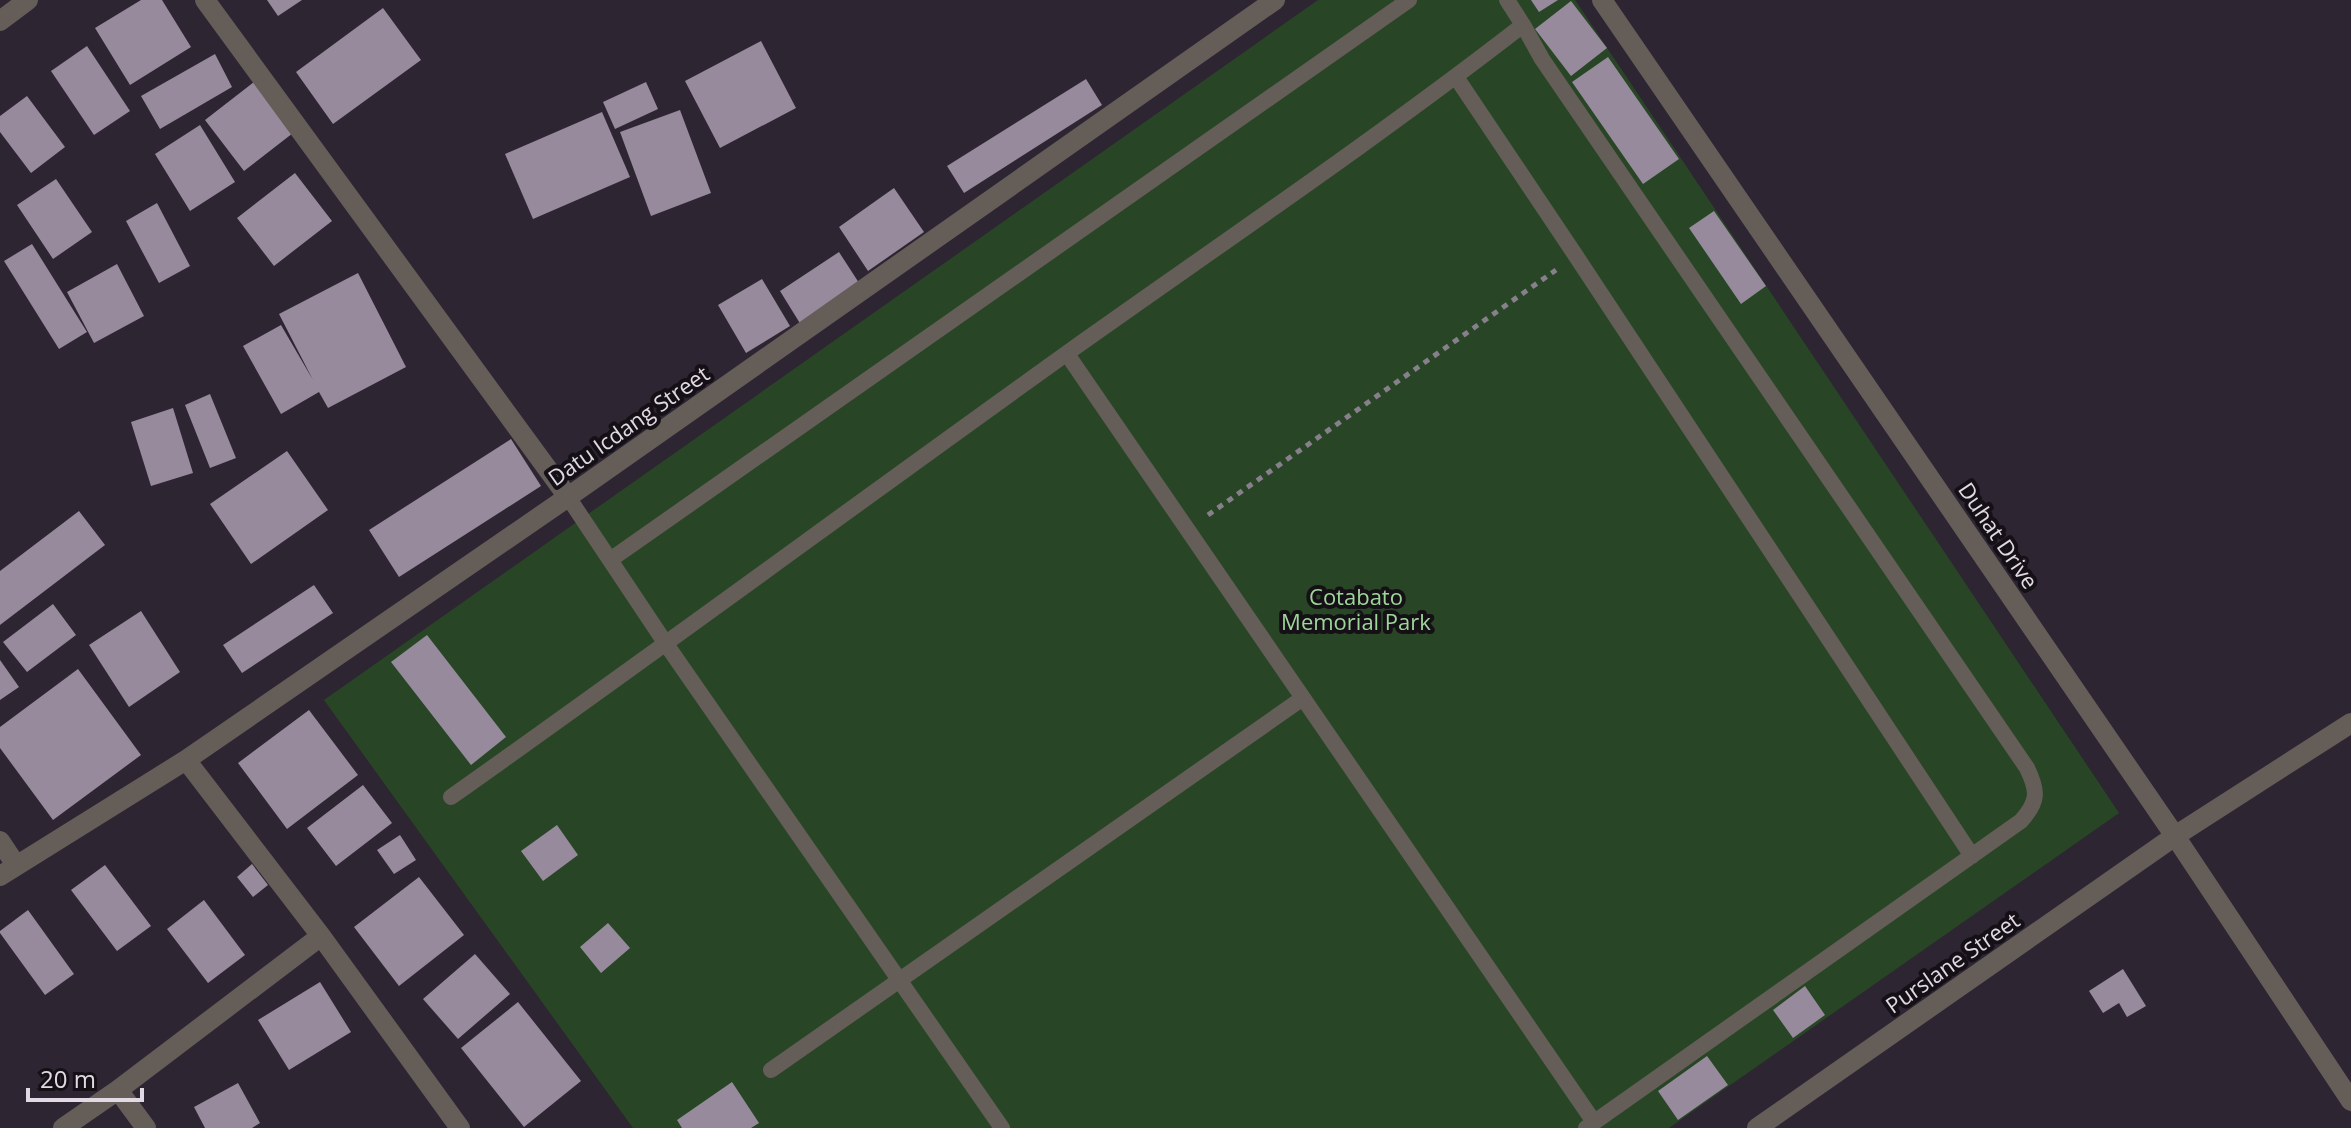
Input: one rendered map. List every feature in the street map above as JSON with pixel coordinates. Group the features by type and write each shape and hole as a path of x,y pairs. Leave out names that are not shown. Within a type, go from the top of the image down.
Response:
{"street":[{"path":"0,21 28,0"},
{"path":"205,0 568,497"},
{"name":"Datu Icdang Street","path":"8,870 186,760 568,497 1275,0"},
{"name":"Duhat Drive","path":"1602,0 2175,836 2351,1101"},
{"name":"Purslane Street","path":"1757,1128 2175,836 2351,723"},
{"path":"186,760 321,936 460,1128"},
{"path":"0,841 8,870"},
{"path":"63,1128 321,936"},
{"path":"118,1090 146,1128"}],"lane":[{"path":"610,560 1409,0"},
{"path":"1067,354 1590,1125 2021,821 2035,802 2036,791 2027,768 1542,59 1507,0"},
{"path":"451,797 1456,77 1523,25"},
{"path":"1456,77 1972,856"},
{"path":"568,497 666,644 1002,1128"},
{"path":"771,1070 1303,698"}],"path":[{"path":"1187,529 1576,256"}],"green space":[{"name":"Cotabato Memorial Park","path":"1318,0 1575,0 2119,813 1669,1128 633,1128 324,700"}],"building":[{"path":"141,0 162,0 191,47 130,85 95,28"},
{"path":"267,0 302,0 278,16"},
{"path":"1531,0 1558,0 1539,12"},
{"path":"1571,1 1607,48 1571,76 1535,29"},
{"path":"383,8 421,60 333,124 296,72"},
{"path":"761,41 796,108 720,148 685,81"},
{"path":"87,46 130,111 94,135 51,71"},
{"path":"215,54 232,87 160,129 141,96"},
{"path":"1608,57 1679,159 1643,184 1572,82"},
{"path":"1086,79 1102,105 964,193 947,166"},
{"path":"254,82 293,133 244,171 205,120"},
{"path":"646,82 658,109 615,129 603,102"},
{"path":"27,96 65,147 31,173 0,132 0,116"},
{"path":"680,110 711,193 651,216 620,132"},
{"path":"602,112 630,177 533,219 505,154"},
{"path":"200,125 235,182 190,211 155,154"},
{"path":"295,173 332,221 274,266 237,218"},
{"path":"56,179 92,232 53,259 17,205"},
{"path":"894,188 924,232 868,271 839,227"},
{"path":"157,203 190,266 159,283 126,221"},
{"path":"1714,211 1766,286 1741,304 1689,228"},
{"path":"32,244 87,332 59,349 4,261"},
{"path":"839,252 861,286 801,325 780,291"},
{"path":"117,264 144,316 94,343 67,292"},
{"path":"358,273 406,367 328,408 319,392 281,414 243,346 281,325 313,380 279,314"},
{"path":"762,279 790,326 746,353 718,305"},
{"path":"210,394 236,458 210,468 185,405"},
{"path":"173,408 193,473 151,486 131,422"},
{"path":"511,439 541,486 399,577 369,530"},
{"path":"287,451 328,510 251,564 210,504"},
{"path":"79,511 105,545 0,625 0,571"},
{"path":"314,585 333,613 242,673 223,645"},
{"path":"53,604 76,635 27,672 3,642"},
{"path":"141,611 180,672 129,707 89,645"},
{"path":"427,635 506,737 471,765 391,662"},
{"path":"0,660 19,687 0,700"},
{"path":"78,669 141,755 53,820 0,748 0,727"},
{"path":"309,710 358,775 287,829 238,763"},
{"path":"363,785 392,823 336,866 307,828"},
{"path":"557,825 578,855 543,881 521,851"},
{"path":"400,835 416,860 394,874 377,850"},
{"path":"252,864 268,885 253,897 237,877"},
{"path":"105,865 151,926 117,951 71,890"},
{"path":"419,877 464,935 399,986 354,927"},
{"path":"204,900 245,955 208,983 167,929"},
{"path":"28,910 74,974 45,995 0,933"},
{"path":"608,923 630,948 601,973 580,947"},
{"path":"475,954 510,994 458,1039 423,999"},
{"path":"2123,969 2146,1006 2127,1017 2119,1003 2103,1013 2089,991"},
{"path":"320,982 351,1032 289,1070 258,1020"},
{"path":"1805,986 1825,1015 1793,1038 1773,1010"},
{"path":"518,1002 581,1081 524,1127 461,1048"},
{"path":"1707,1056 1728,1085 1678,1120 1658,1091"},
{"path":"732,1082 759,1123 751,1128 682,1128 677,1120"},
{"path":"238,1083 260,1123 252,1128 205,1128 194,1107"}]}
